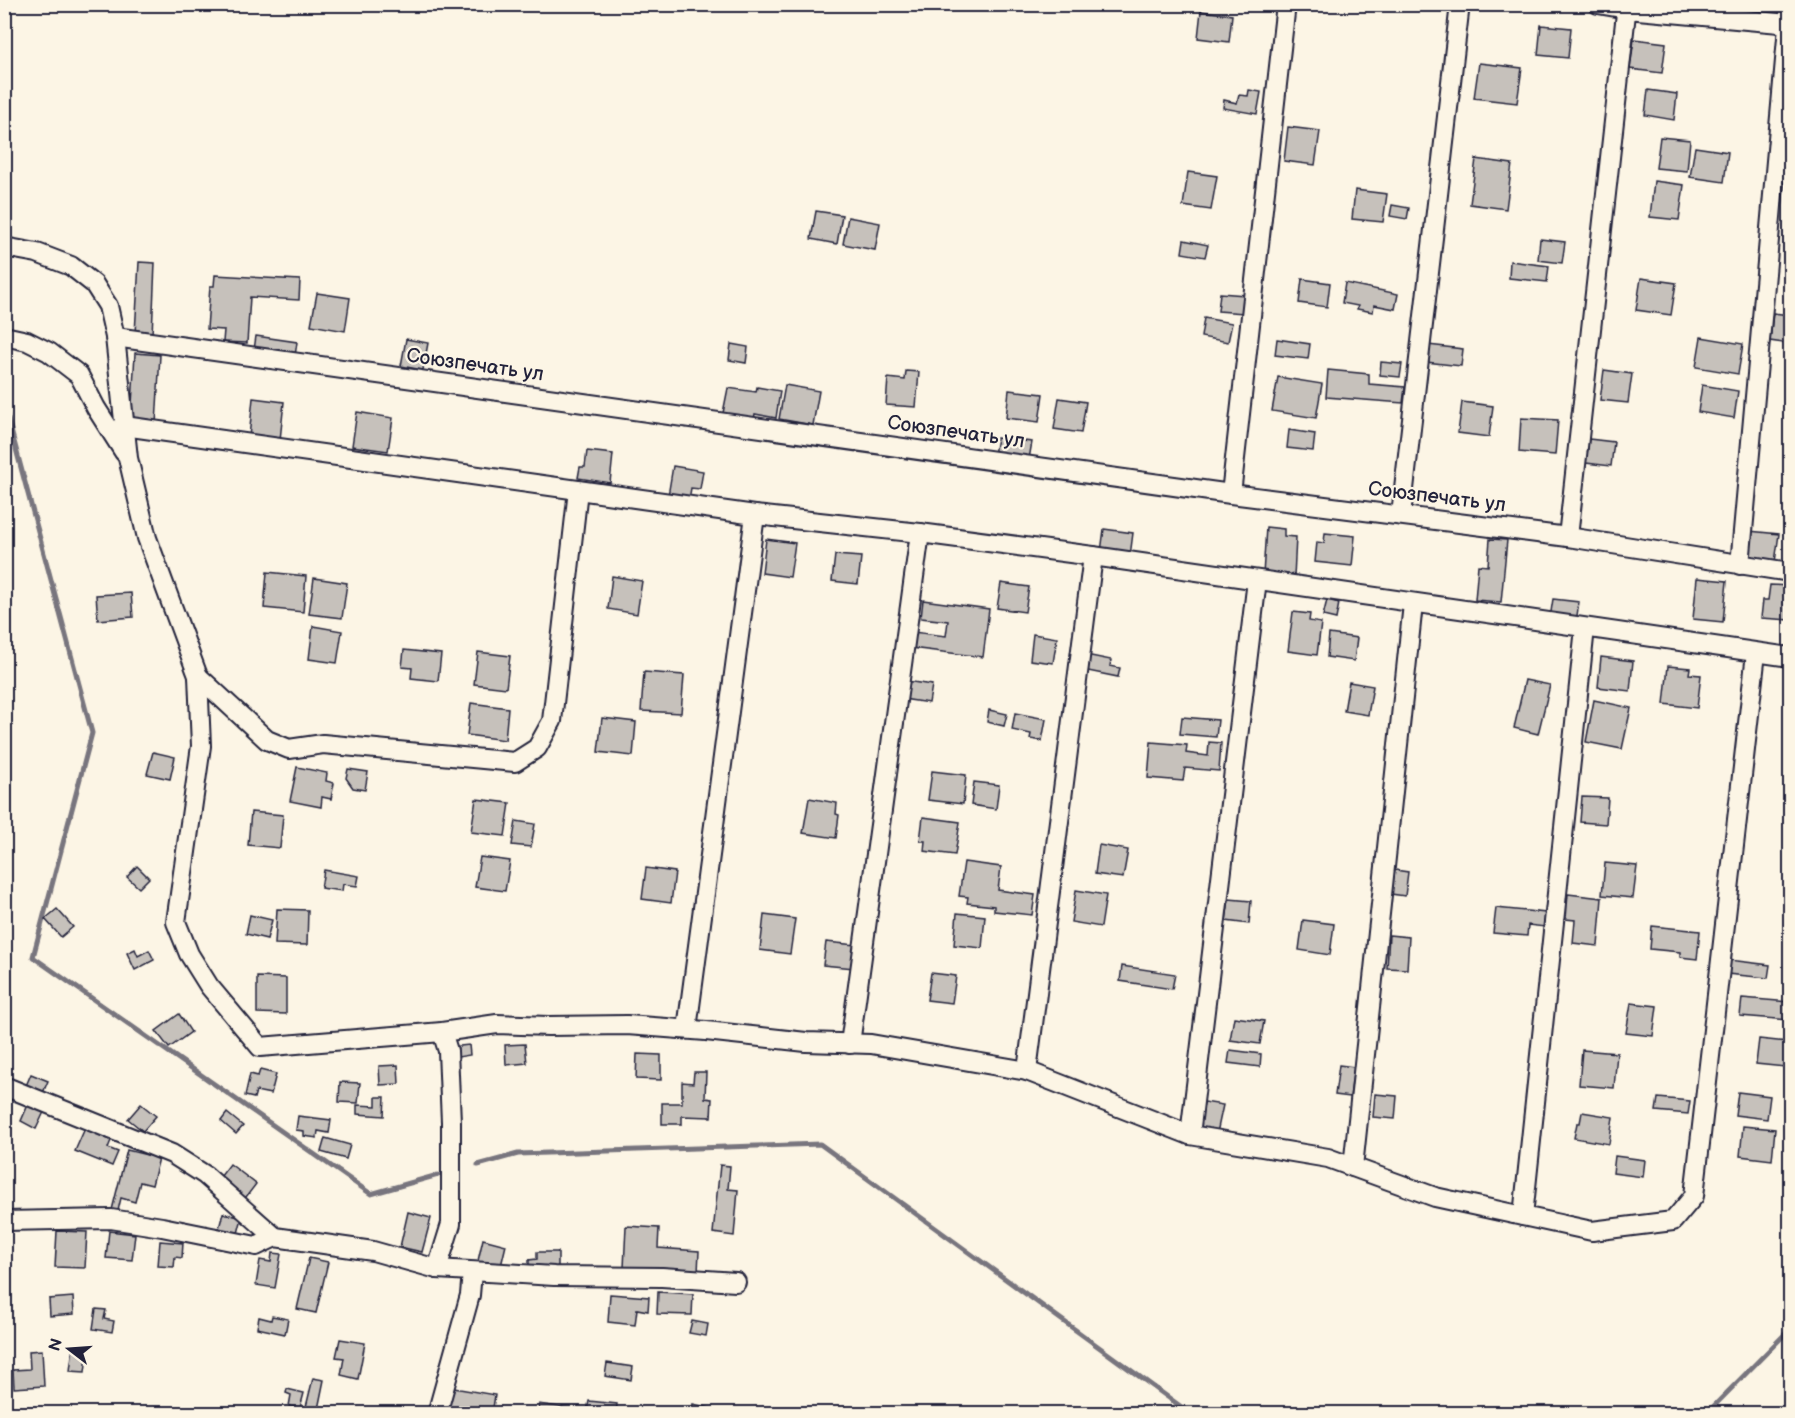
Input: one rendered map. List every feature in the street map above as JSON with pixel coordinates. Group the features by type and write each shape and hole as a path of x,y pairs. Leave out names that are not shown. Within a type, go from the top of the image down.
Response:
{"street":[{"path":"1230,494 1286,4"},
{"path":"1401,515 1460,4"},
{"path":"1598,4 1789,24"},
{"path":"1740,565 1790,4"},
{"path":"1568,537 1627,7"},
{"path":"4,246 37,253 71,266 94,284 108,306 115,337 128,458 147,538 198,676 201,746 176,922 189,954 209,986 260,1047 442,1032 497,1024 627,1025 806,1042 871,1044 1027,1071 1190,1135 1328,1158 1435,1197 1592,1232 1673,1221 1694,1196 1756,653"},
{"path":"4,336 27,341 49,352 79,375 96,408 128,458"},
{"name":"Союзпечать ул","path":"115,337 1230,494 1568,537 1791,572"},
{"path":"124,426 755,515 920,533 1093,556 1791,657"},
{"path":"198,676 267,740 290,749 323,744 515,762 537,748 552,721 578,490"},
{"path":"687,1029 755,515"},
{"path":"850,1044 920,533"},
{"path":"1027,1071 1093,556"},
{"path":"1190,1135 1257,580"},
{"path":"1353,1167 1413,604"},
{"path":"1523,1216 1585,628"},
{"path":"437,1269 451,1224 448,1051 442,1032"},
{"path":"4,1086 172,1154 205,1175 275,1237 373,1251 437,1269 554,1276 662,1277 736,1282"},
{"path":"4,1221 111,1220 162,1227 256,1246 275,1237"},
{"path":"437,1413 470,1295 472,1272"}],"building":[{"path":"1201,11 1232,15 1229,42 1198,38"},
{"path":"1541,25 1571,28 1568,58 1538,55"},
{"path":"1634,39 1666,43 1662,73 1630,69"},
{"path":"1479,63 1522,68 1517,103 1474,98"},
{"path":"1249,90 1261,92 1257,114 1223,108 1224,100 1237,103 1239,95 1248,96"},
{"path":"1648,90 1677,94 1674,120 1645,115"},
{"path":"1288,127 1320,131 1315,165 1284,161"},
{"path":"1660,137 1690,140 1687,171 1656,168"},
{"path":"1695,147 1728,152 1724,182 1690,177"},
{"path":"1476,159 1512,164 1506,209 1470,204"},
{"path":"1188,172 1217,176 1211,210 1183,206"},
{"path":"1654,181 1684,185 1679,220 1650,217"},
{"path":"1355,190 1387,194 1383,222 1352,219"},
{"path":"1392,205 1409,208 1407,219 1390,216"},
{"path":"816,211 842,215 837,244 811,239"},
{"path":"848,217 880,223 875,250 843,244"},
{"path":"1540,239 1565,242 1562,263 1538,260"},
{"path":"1184,240 1208,245 1205,257 1182,253"},
{"path":"1510,261 1549,266 1547,282 1509,278"},
{"path":"139,262 155,263 152,335 135,334"},
{"path":"215,275 300,280 299,300 250,297 247,343 223,342 224,330 207,329 210,286 214,286"},
{"path":"1641,278 1676,283 1671,315 1636,310"},
{"path":"1302,279 1330,283 1327,307 1299,303"},
{"path":"1345,283 1398,294 1395,309 1374,305 1373,312 1342,303"},
{"path":"317,293 350,298 345,331 311,325"},
{"path":"1220,293 1245,295 1244,313 1218,311"},
{"path":"1773,313 1790,315 1790,344 1770,341"},
{"path":"1204,318 1232,323 1228,342 1201,337"},
{"path":"256,336 297,342 295,356 254,350"},
{"path":"1701,337 1743,344 1738,374 1696,367"},
{"path":"406,339 428,343 423,370 401,366"},
{"path":"1277,339 1310,344 1308,359 1275,355"},
{"path":"731,344 748,347 746,363 729,360"},
{"path":"1428,345 1463,349 1461,366 1426,362"},
{"path":"135,353 160,355 156,424 131,422"},
{"path":"1381,362 1402,364 1400,377 1380,375"},
{"path":"1328,370 1369,374 1369,384 1405,387 1403,403 1326,397"},
{"path":"1604,370 1632,374 1628,403 1600,400"},
{"path":"906,371 919,372 916,407 886,405 888,378 905,380"},
{"path":"1278,377 1322,384 1316,418 1272,411"},
{"path":"785,385 819,391 813,425 779,419"},
{"path":"1702,385 1738,391 1734,418 1698,412"},
{"path":"757,387 780,391 776,418 755,414 754,419 723,413 728,388 756,392"},
{"path":"1009,390 1043,394 1039,422 1006,418"},
{"path":"253,398 284,402 280,440 249,437"},
{"path":"1059,398 1086,402 1081,433 1054,429"},
{"path":"1462,402 1493,406 1489,437 1458,433"},
{"path":"357,412 393,418 388,451 352,446"},
{"path":"1521,418 1558,420 1555,455 1519,452"},
{"path":"1289,430 1315,434 1313,451 1287,448"},
{"path":"997,438 1032,442 1029,459 994,454"},
{"path":"1589,439 1614,442 1611,466 1586,463"},
{"path":"587,451 613,454 610,483 578,478 580,467 585,467"},
{"path":"673,466 703,471 700,489 691,488 689,500 668,496"},
{"path":"1266,527 1284,529 1284,536 1296,537 1294,577 1263,575"},
{"path":"1104,529 1133,533 1130,556 1101,552"},
{"path":"1749,531 1779,534 1775,562 1746,559"},
{"path":"1325,533 1355,536 1352,566 1315,562 1317,542 1324,543"},
{"path":"766,539 795,543 790,577 762,573"},
{"path":"1490,539 1507,540 1501,602 1475,600 1478,565 1488,566"},
{"path":"835,555 861,557 858,584 832,581"},
{"path":"267,572 306,576 303,612 264,608"},
{"path":"612,576 642,581 637,614 608,609"},
{"path":"314,578 347,583 342,618 309,614"},
{"path":"1697,578 1727,581 1723,622 1693,619"},
{"path":"1001,583 1029,587 1025,612 997,608"},
{"path":"1770,585 1790,586 1790,620 1761,618 1763,600 1768,600"},
{"path":"131,593 133,617 98,620 96,595"},
{"path":"1553,599 1579,602 1576,622 1550,618"},
{"path":"923,600 989,609 983,657 911,648 913,632 946,636 948,621 921,618"},
{"path":"1327,600 1339,603 1336,619 1323,616"},
{"path":"1293,612 1310,614 1309,621 1321,623 1317,655 1288,651"},
{"path":"313,626 342,631 337,663 309,659"},
{"path":"1033,634 1057,638 1053,663 1030,660"},
{"path":"1329,634 1357,638 1354,661 1327,657"},
{"path":"404,650 441,654 438,681 411,678 412,668 402,667"},
{"path":"478,652 510,656 506,688 474,684"},
{"path":"1086,655 1111,660 1110,666 1120,668 1118,677 1083,670"},
{"path":"1601,657 1633,661 1630,691 1598,687"},
{"path":"1668,666 1690,668 1689,674 1701,675 1697,708 1664,704"},
{"path":"644,672 684,675 681,713 641,711"},
{"path":"1525,680 1550,685 1538,734 1514,728"},
{"path":"906,681 932,685 929,703 903,699"},
{"path":"1349,682 1373,686 1368,715 1344,711"},
{"path":"1594,700 1631,708 1622,749 1586,742"},
{"path":"471,703 508,708 505,740 467,735"},
{"path":"989,710 1007,714 1004,726 987,722"},
{"path":"1015,713 1046,719 1042,741 1030,739 1031,734 1012,730"},
{"path":"1182,717 1218,720 1216,737 1180,734"},
{"path":"602,718 636,722 633,756 598,752"},
{"path":"1151,742 1187,745 1186,753 1208,756 1209,742 1221,743 1219,771 1185,768 1183,781 1148,778"},
{"path":"153,752 175,757 170,779 147,774"},
{"path":"297,767 327,773 326,781 334,783 331,799 322,797 321,807 290,801"},
{"path":"348,769 368,772 365,790 353,788 346,778"},
{"path":"932,771 966,775 963,804 928,800"},
{"path":"974,782 999,785 996,809 971,805"},
{"path":"1582,797 1608,798 1606,824 1580,822"},
{"path":"809,798 837,803 836,814 839,815 836,838 803,833"},
{"path":"476,799 510,803 505,836 471,832"},
{"path":"251,812 283,815 280,848 248,845"},
{"path":"923,817 960,822 955,855 924,851 925,841 920,841"},
{"path":"516,821 535,824 531,847 512,845"},
{"path":"1099,845 1128,850 1123,878 1095,874"},
{"path":"480,857 510,861 505,891 475,887"},
{"path":"964,862 1001,867 998,890 1035,895 1032,915 994,911 994,906 967,903 968,897 959,896"},
{"path":"1605,863 1637,866 1633,898 1602,895"},
{"path":"137,866 149,878 139,888 127,877"},
{"path":"646,868 675,872 671,903 642,899"},
{"path":"324,870 359,876 357,886 343,884 342,891 321,888"},
{"path":"1395,870 1408,872 1405,896 1391,894"},
{"path":"1076,890 1106,895 1101,927 1071,922"},
{"path":"1568,894 1602,898 1598,946 1573,943 1575,920 1566,919"},
{"path":"1229,899 1251,901 1249,924 1226,921"},
{"path":"1496,908 1546,913 1545,927 1528,925 1527,936 1493,933"},
{"path":"57,909 73,927 61,937 45,919"},
{"path":"277,909 308,910 307,945 275,944"},
{"path":"957,913 985,916 982,948 954,945"},
{"path":"250,915 272,920 267,939 246,934"},
{"path":"764,915 795,919 790,954 760,950"},
{"path":"1303,920 1334,924 1330,955 1299,950"},
{"path":"1652,926 1700,931 1697,959 1680,957 1680,952 1650,949"},
{"path":"1389,935 1409,937 1407,969 1387,968"},
{"path":"826,942 856,945 854,968 823,965"},
{"path":"135,949 138,956 149,950 154,960 135,970 127,953"},
{"path":"1729,960 1770,965 1768,978 1727,974"},
{"path":"1122,966 1175,974 1172,989 1120,981"},
{"path":"931,973 956,976 952,1003 927,1000"},
{"path":"257,977 286,978 286,1014 257,1013"},
{"path":"1742,998 1790,1002 1790,1020 1740,1016"},
{"path":"1631,1003 1657,1006 1653,1036 1626,1033"},
{"path":"179,1014 191,1032 169,1048 156,1031"},
{"path":"1234,1017 1264,1021 1260,1044 1230,1040"},
{"path":"1759,1039 1788,1042 1785,1067 1756,1064"},
{"path":"525,1044 527,1063 506,1065 505,1045"},
{"path":"469,1045 470,1055 452,1058 451,1047"},
{"path":"1230,1050 1261,1054 1260,1067 1228,1063"},
{"path":"1582,1050 1617,1053 1614,1088 1579,1085"},
{"path":"637,1054 661,1055 661,1080 636,1079"},
{"path":"398,1065 399,1084 380,1085 379,1066"},
{"path":"1339,1065 1354,1067 1350,1097 1335,1095"},
{"path":"260,1070 276,1074 271,1094 256,1091 254,1098 245,1096 250,1074 258,1076"},
{"path":"694,1072 706,1072 705,1098 712,1099 711,1117 682,1116 682,1124 662,1124 662,1103 682,1103 682,1082 693,1083"},
{"path":"31,1074 48,1081 42,1095 25,1088"},
{"path":"340,1082 360,1083 358,1103 339,1102"},
{"path":"1738,1092 1770,1096 1767,1119 1735,1115"},
{"path":"1375,1094 1397,1096 1395,1119 1373,1117"},
{"path":"376,1097 385,1097 384,1116 357,1114 357,1105 376,1106"},
{"path":"1658,1098 1690,1101 1688,1114 1656,1111"},
{"path":"1204,1102 1223,1105 1217,1133 1199,1130"},
{"path":"141,1104 156,1116 143,1131 128,1119"},
{"path":"28,1105 44,1112 36,1129 21,1121"},
{"path":"1582,1112 1613,1117 1609,1144 1574,1138"},
{"path":"227,1113 243,1126 236,1134 221,1121"},
{"path":"298,1116 331,1120 329,1133 318,1131 317,1138 304,1136 304,1131 296,1130"},
{"path":"86,1126 112,1138 108,1148 118,1152 112,1166 75,1151"},
{"path":"1743,1126 1775,1129 1772,1160 1740,1156"},
{"path":"325,1138 350,1145 346,1159 321,1152"},
{"path":"127,1150 159,1158 152,1185 140,1182 135,1202 121,1198 117,1215 111,1214"},
{"path":"1615,1156 1645,1160 1643,1177 1613,1173"},
{"path":"230,1164 256,1184 243,1201 217,1181"},
{"path":"720,1165 730,1166 728,1189 738,1190 734,1236 713,1233"},
{"path":"408,1212 431,1218 422,1252 400,1247"},
{"path":"223,1213 242,1218 237,1237 218,1232"},
{"path":"626,1226 659,1228 658,1248 699,1251 698,1272 624,1268"},
{"path":"57,1231 87,1232 85,1268 55,1267"},
{"path":"109,1231 135,1234 132,1260 106,1258"},
{"path":"483,1239 506,1245 500,1270 477,1265"},
{"path":"160,1241 183,1243 182,1258 175,1257 174,1267 158,1266"},
{"path":"537,1252 558,1252 558,1271 529,1271 529,1260 537,1259"},
{"path":"272,1253 281,1254 275,1288 256,1285 260,1260 271,1262"},
{"path":"309,1258 328,1262 316,1313 297,1309"},
{"path":"658,1292 693,1294 692,1315 657,1314"},
{"path":"610,1294 649,1297 648,1311 637,1309 635,1325 608,1322"},
{"path":"73,1297 74,1314 50,1316 49,1299"},
{"path":"96,1309 106,1310 104,1319 114,1321 112,1332 93,1329"},
{"path":"272,1316 288,1319 285,1334 257,1328 259,1317 271,1320"},
{"path":"692,1321 708,1324 706,1336 689,1333"},
{"path":"340,1339 365,1343 358,1379 341,1375 344,1358 336,1357"},
{"path":"73,1346 88,1348 85,1372 70,1371"},
{"path":"42,1350 44,1386 14,1388 13,1370 30,1369 29,1351"},
{"path":"607,1363 633,1367 631,1380 605,1376"},
{"path":"313,1378 324,1380 317,1414 305,1411"},
{"path":"448,1387 495,1395 492,1414 443,1414"},
{"path":"287,1389 304,1393 300,1408 289,1406 291,1395 286,1393"},
{"path":"589,1401 617,1404 616,1414 538,1414 539,1404 587,1411"},
{"path":"693,1404 711,1408 710,1414 691,1414"}],"waterway":[{"path":"4,404 92,733 33,957 371,1194 438,1175"},
{"path":"478,1165 518,1154 820,1144 1191,1414"},
{"path":"1706,1414 1790,1329"}]}
